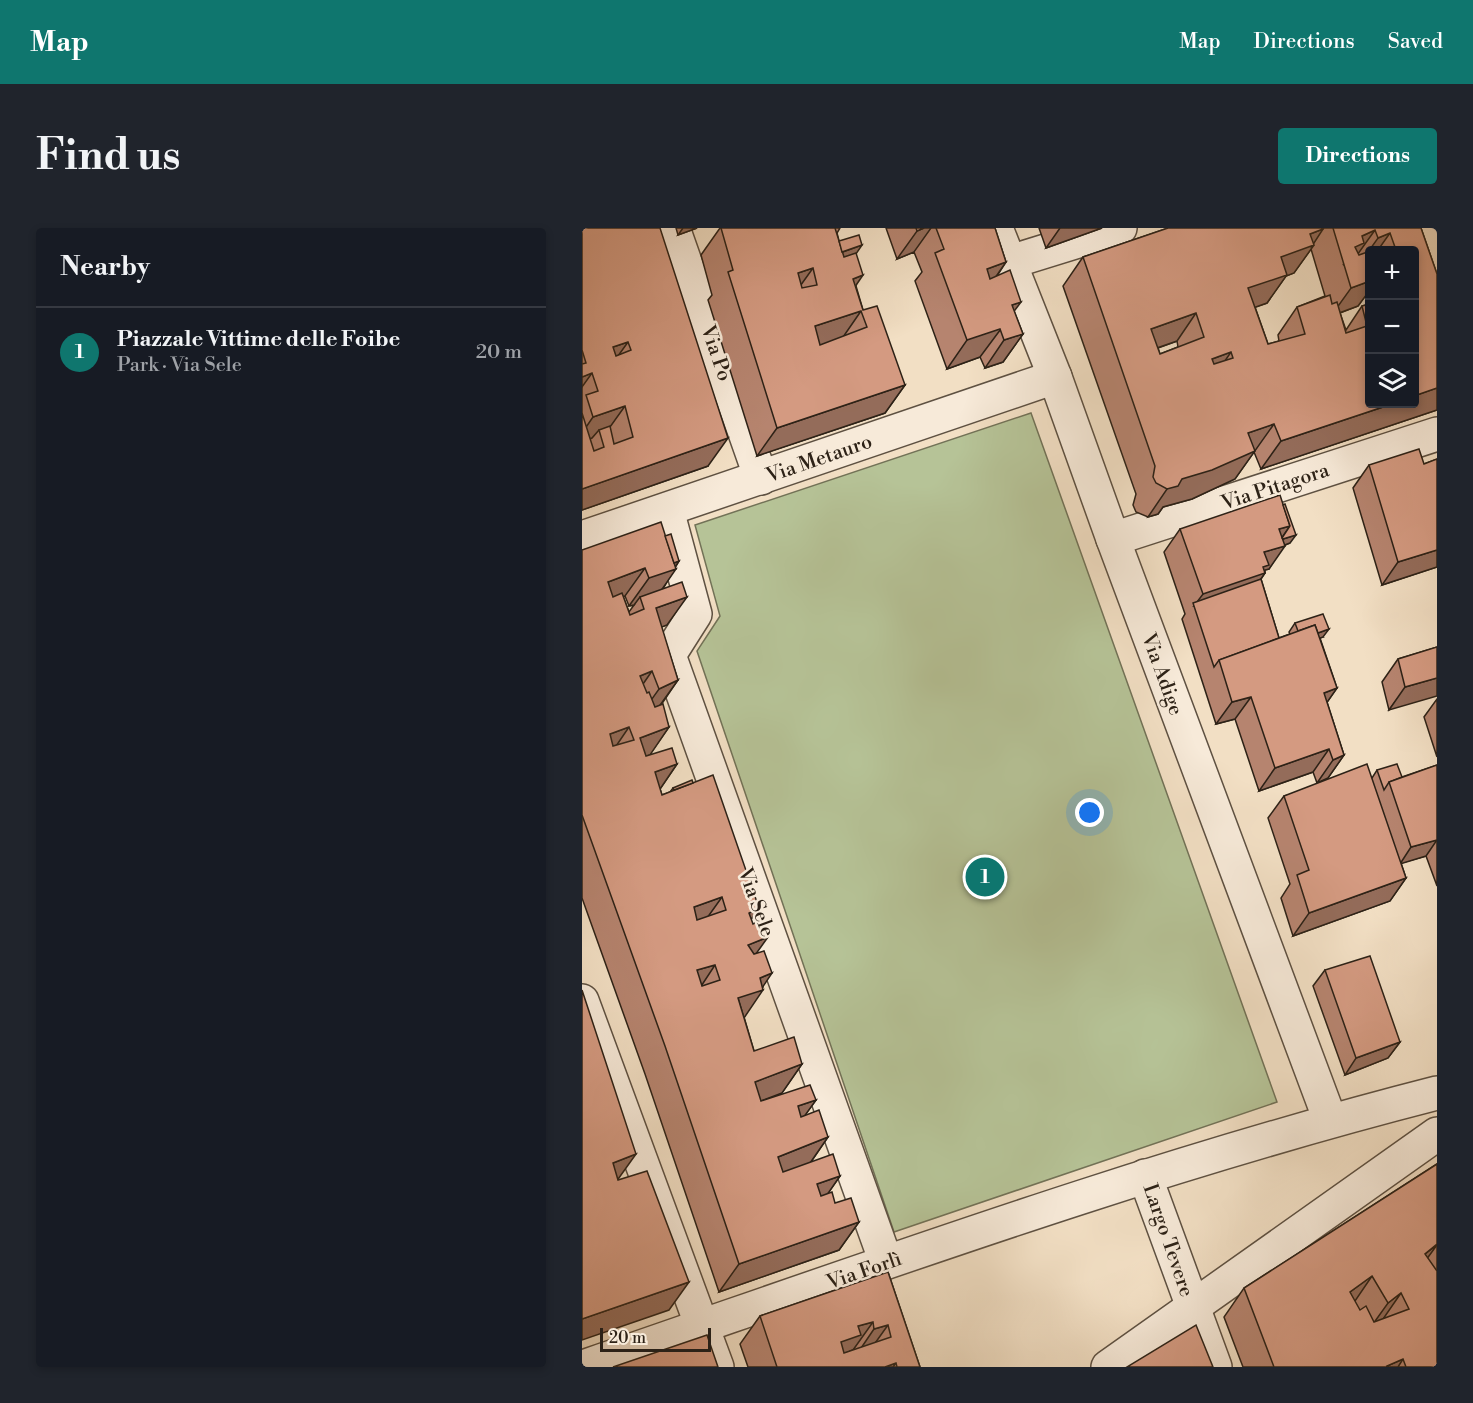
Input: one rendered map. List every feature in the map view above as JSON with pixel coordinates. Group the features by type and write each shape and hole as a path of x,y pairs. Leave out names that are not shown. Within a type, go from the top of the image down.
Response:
{"street":[{"name":"Via Po","path":"673,228 761,478"},
{"name":"Via Adige","path":"996,228 1055,377 1113,539 1330,1120"},
{"path":"1010,262 1120,228"},
{"name":"Via Metauro","path":"582,538 1055,377"},
{"name":"Via Pitagora","path":"1113,539 1437,434"},
{"name":"Via Sele","path":"667,510 695,614 669,655 886,1262"},
{"path":"582,1001 704,1326 717,1367"},
{"name":"Largo Tevere","path":"1437,1093 1330,1120 1145,1176 1193,1307 1437,1134"},
{"name":"Via Forlì","path":"583,1367 886,1262 1145,1176"},
{"path":"1108,1367 1193,1307 1215,1367"}],"green space":[{"path":"1031,413 1277,1102 894,1232 697,651 720,616 695,525"}],"building":[{"path":"582,228 660,228 728,438 582,489 582,413 594,451 604,447 599,430 610,426 614,444 633,437 625,406 593,417 586,395 598,391 592,373 582,377 582,364 586,363 582,350","holes":["628,342 631,350 616,356 613,347"]},
{"path":"721,228 835,228 844,257 856,253 863,275 853,279 863,310 877,306 905,385 777,428 728,272 733,270","holes":["813,268 817,285 802,288 798,273","861,311 867,327 820,345 815,326"]},
{"path":"936,228 995,228 1006,262 987,269 990,279 1010,270 1021,302 1012,305 1023,334 1004,340 1000,329 967,340 935,253 944,249"},
{"path":"1168,228 1323,228 1310,234 1314,245 1281,257 1287,275 1248,288 1268,344 1305,334 1297,307 1330,295 1332,304 1337,302 1346,333 1365,327 1365,408 1380,408 1281,441 1274,424 1248,433 1255,451 1212,470 1182,479 1178,486 1167,489 1156,483 1153,477 1155,466 1083,257","holes":["1196,313 1204,337 1160,354 1151,329","1231,352 1233,358 1214,364 1212,359"]},
{"path":"1333,228 1421,228 1437,274 1437,388 1419,394 1419,246 1395,246 1390,233 1378,238 1375,230 1362,236 1364,243 1355,247 1359,255 1365,253 1365,283 1351,288"},
{"path":"859,235 862,245 842,252 839,241"},
{"path":"1419,449 1424,464 1437,459 1437,550 1398,562 1369,465"},
{"path":"1280,495 1290,526 1279,529 1285,546 1264,552 1269,565 1263,567 1265,573 1203,594 1180,529"},
{"path":"1285,504 1296,535 1283,539 1290,526 1283,505"},
{"path":"661,522 676,569 649,578 645,568 608,582 613,597 622,593 630,615 644,609 640,597 682,582 687,597 656,608 678,680 659,689 652,671 640,676 655,707 663,704 669,727 640,738 646,756 672,748 677,764 655,772 662,795 713,775 759,908 749,913 753,924 762,920 768,937 748,945 754,954 764,951 772,973 760,978 763,990 738,998 754,1051 794,1037 802,1064 755,1082 761,1101 810,1085 816,1100 798,1106 801,1117 819,1110 828,1137 778,1157 783,1172 833,1154 840,1176 817,1184 821,1196 832,1192 835,1203 851,1198 859,1222 739,1264 665,1046 582,815 582,550","holes":["629,727 634,740 613,746 610,734","722,897 726,910 697,920 694,907","715,965 720,980 702,986 697,970"]},
{"path":"671,534 679,561 674,563 665,536"},
{"path":"1261,579 1279,638 1219,660 1214,667 1193,603"},
{"path":"1323,614 1329,629 1318,633 1315,625 1298,631 1295,623"},
{"path":"1315,625 1337,688 1324,693 1344,755 1333,760 1329,749 1275,768 1251,697 1232,702 1219,660"},
{"path":"1437,647 1437,678 1405,687 1398,659"},
{"path":"1367,764 1406,878 1309,913 1297,875 1309,870 1284,796"},
{"path":"1397,764 1402,777 1389,782 1384,790 1377,770"},
{"path":"1437,765 1437,840 1411,847 1389,782"},
{"path":"692,780 693,783 674,790 673,788"},
{"path":"1370,956 1400,1042 1356,1058 1325,970"},
{"path":"582,990 636,1154 613,1163 618,1180 647,1171 689,1282 582,1319"},
{"path":"1437,1164 1437,1244 1425,1254 1437,1271 1437,1367 1406,1367 1403,1359 1388,1367 1274,1367 1244,1288","holes":["1372,1276 1388,1303 1401,1293 1409,1309 1374,1322 1366,1306 1360,1310 1350,1292"]},
{"path":"888,1272 920,1367 897,1367 896,1363 885,1367 777,1367 760,1316","holes":["873,1322 874,1329 888,1325 891,1337 844,1353 841,1342 861,1335 858,1326"]},
{"path":"1196,1325 1213,1367 1127,1367"},
{"path":"707,1335 718,1367 613,1367"}],"place":[{"name":"Piazzale Vittime delle Foibe","path":"985,877"}]}
